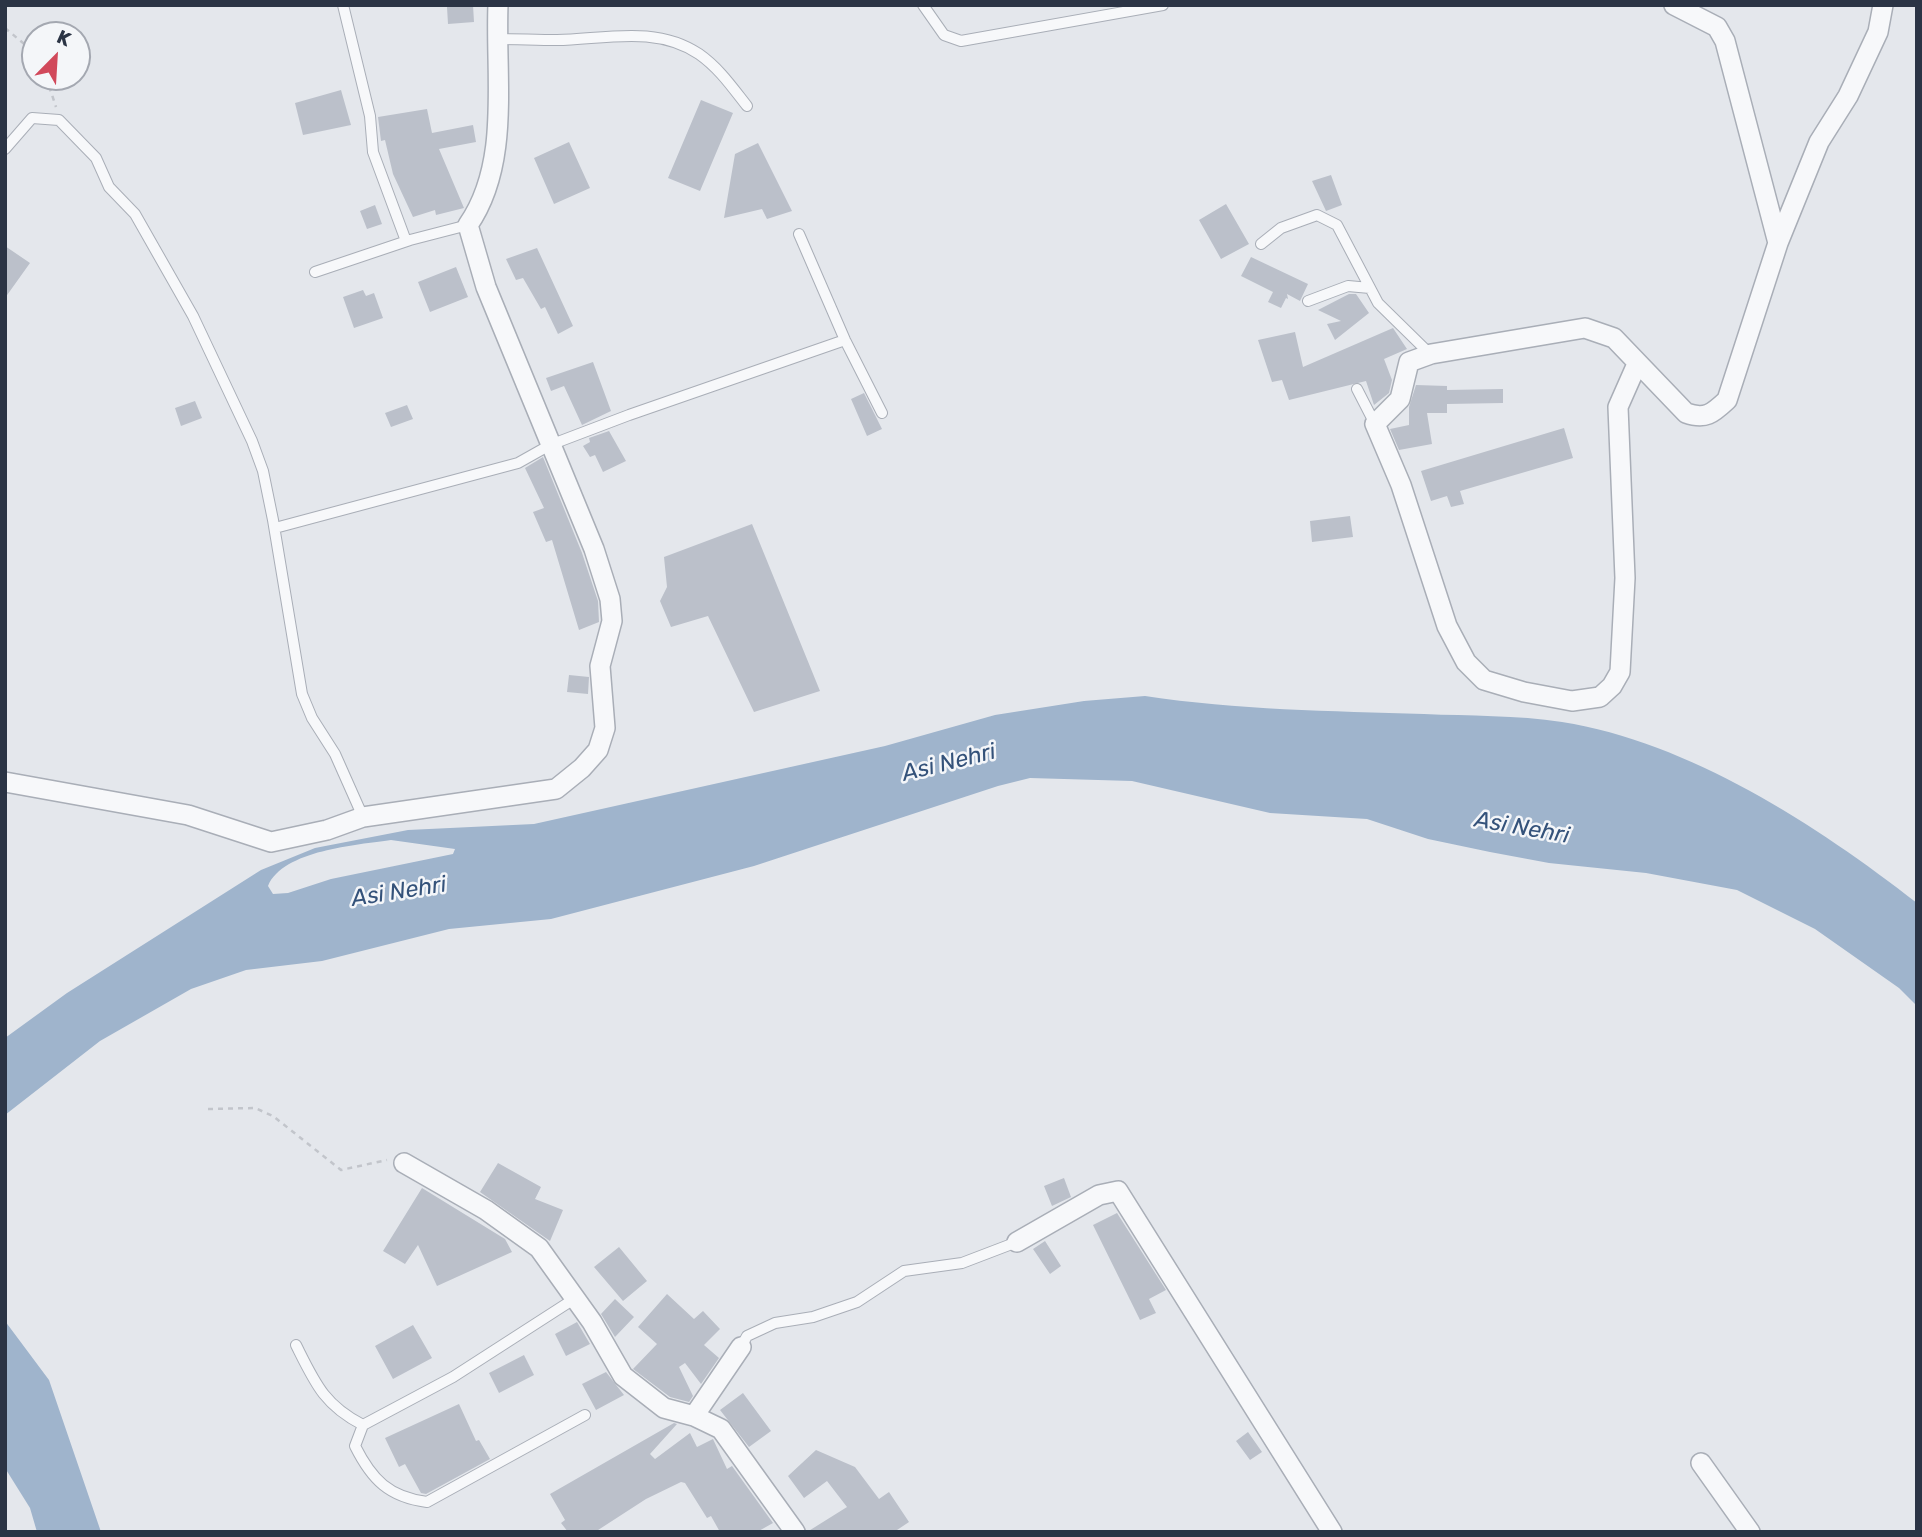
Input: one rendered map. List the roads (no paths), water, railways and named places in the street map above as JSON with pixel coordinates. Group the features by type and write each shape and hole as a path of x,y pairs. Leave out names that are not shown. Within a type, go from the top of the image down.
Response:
{"street":[{"path":"5,782 188,814 271,842 327,830 363,817 556,789 582,768 598,750 605,728 600,666 612,621 610,598 594,549 486,287 468,225 478,211 496,155 498,5"},
{"path":"1674,5 1717,27 1725,41 1778,243"},
{"path":"1637,364 1618,407 1625,578 1620,672 1612,686 1600,697 1572,701 1524,692 1484,680 1466,662 1447,626 1401,485 1375,424 1401,399 1409,362 1431,354 1585,328 1614,338 1686,413 1700,418 1712,415 1727,400 1778,243 1819,142 1848,96 1878,32 1883,5"},
{"path":"404,1163 486,1210 539,1248 592,1322 623,1376 664,1408 694,1416 721,1429 795,1532"},
{"path":"1017,1241 1099,1195 1118,1192 1332,1532"},
{"path":"694,1416 741,1347"},
{"path":"1701,1463 1750,1532"}],"lane":[{"path":"343,5 370,116 373,152 407,242"},
{"path":"923,5 943,35 961,41 1163,5"},
{"path":"497,38 558,40 646,35 672,41 698,53 719,71 747,106"},
{"path":"5,149 32,118 59,120 96,158 109,187 135,214 193,316 252,440 263,471 302,694 312,718 335,754 363,817"},
{"path":"1261,244 1281,228 1317,215 1337,225 1378,303 1431,354"},
{"path":"315,272 468,225"},
{"path":"799,234 845,341 882,412"},
{"path":"1308,301 1348,286 1370,288"},
{"path":"275,528 518,463 550,446 845,341"},
{"path":"1357,389 1375,424"},
{"path":"741,1347 747,1336 775,1323 813,1317 857,1302 904,1271 962,1263 1017,1241"},
{"path":"574,1299 453,1377 363,1425 355,1446 369,1472 402,1499 428,1502 585,1415"},
{"path":"296,1345 320,1394 345,1416 363,1425"}],"water":[{"name":"Asi Nehri","path":"1145,696 1284,709 1528,718 1610,732 1657,748 1704,767 1794,817 1917,903 1917,1006 1899,988 1815,929 1737,890 1646,873 1549,863 1490,852 1428,839 1367,819 1270,813 1132,781 1030,778 754,866 551,919 449,929 322,961 246,970 191,989 100,1041 5,1115 5,1038 67,993 261,870 315,848 408,830 534,824 885,746 995,715 1084,701","holes":["391,840 455,849 453,854 331,879 288,893 273,894 268,886 276,874 289,864 322,851 341,847"]},
{"path":"5,1321 49,1380 101,1532 37,1532 30,1508 5,1468"}]}
